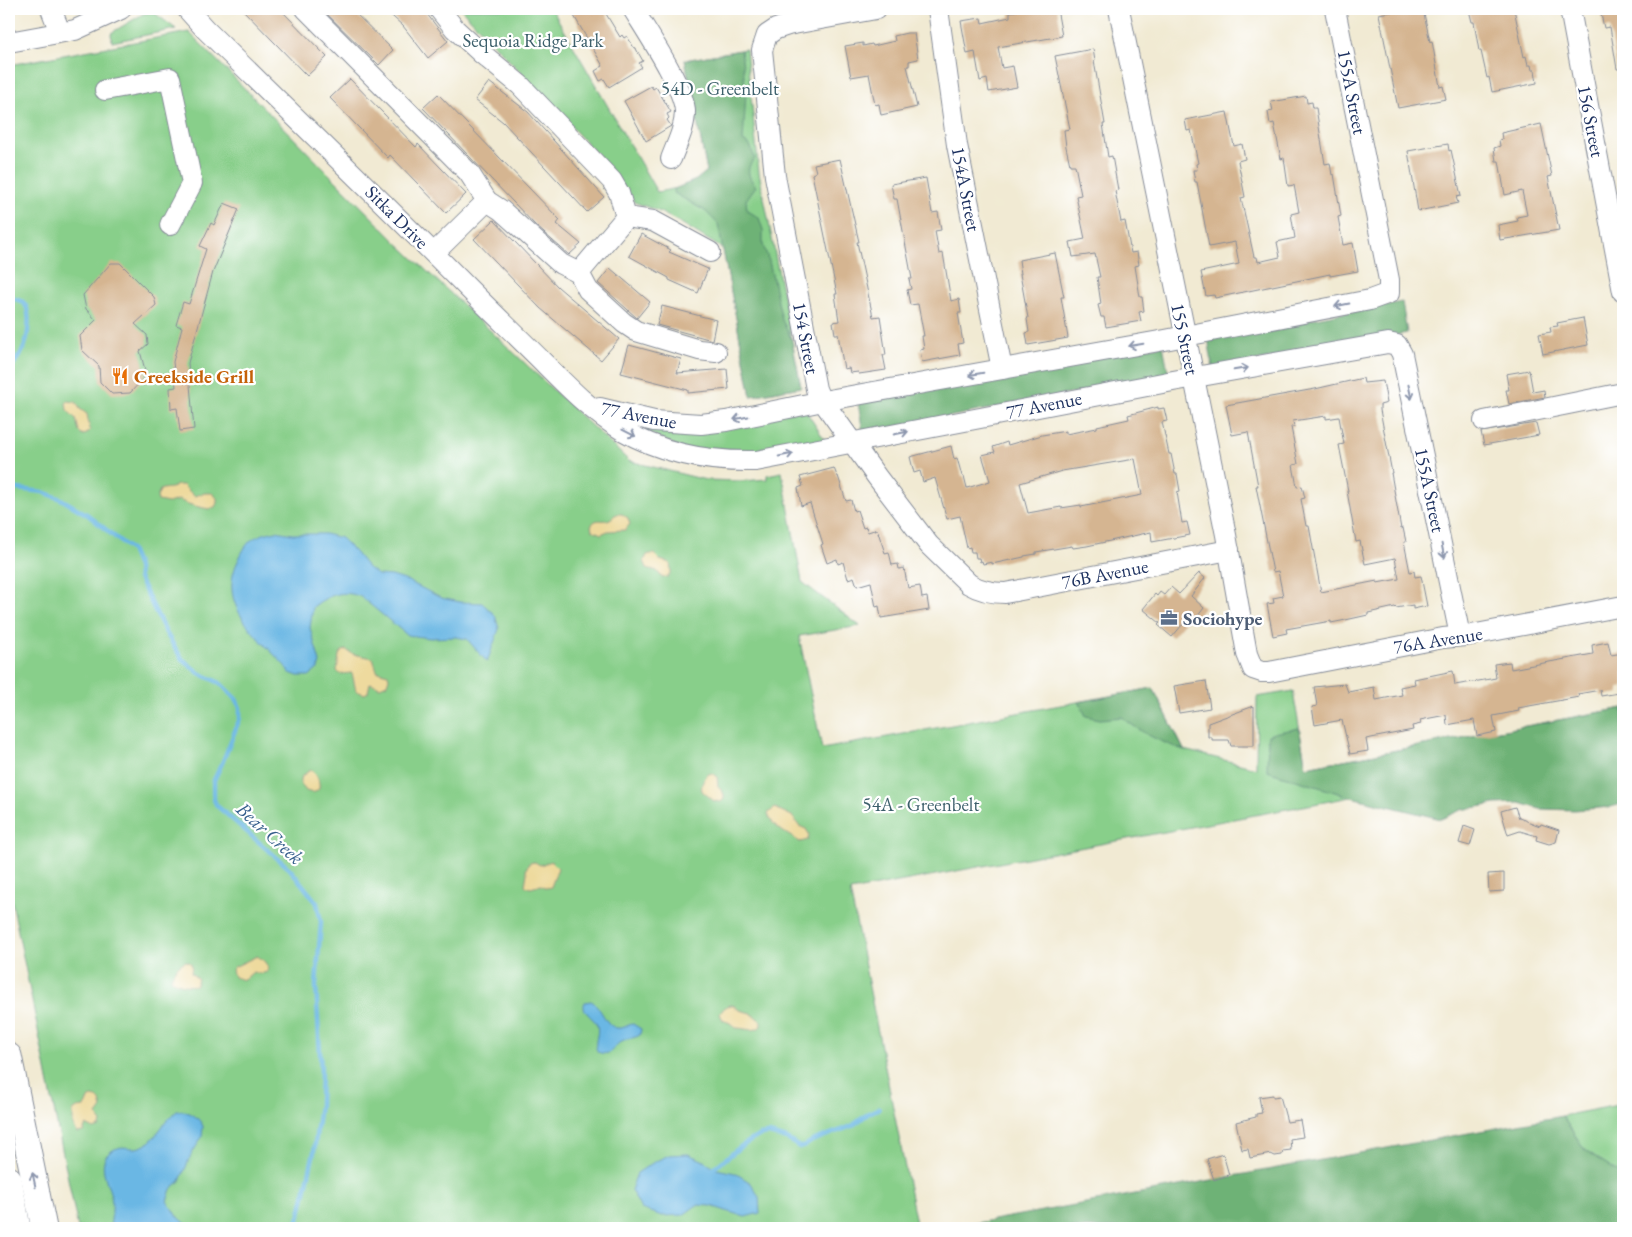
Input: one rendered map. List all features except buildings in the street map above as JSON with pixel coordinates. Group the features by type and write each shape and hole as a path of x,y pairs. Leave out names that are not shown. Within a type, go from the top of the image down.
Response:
{"main road":[{"path":"9,1056 44,1228"},
{"path":"9,1178 18,1228"}],"street":[{"path":"51,9 60,32"},
{"path":"90,23 106,9"},
{"path":"9,42 75,30 121,9"},
{"name":"Sitka Drive","path":"174,9 204,29"},
{"name":"Sitka Drive","path":"187,9 204,29 434,253 575,394 589,405"},
{"path":"306,9 470,174 487,201 501,210 561,264 579,273 588,290 624,323 636,331 699,350 716,352"},
{"path":"439,9 455,29 520,84 612,181 619,193 626,217"},
{"path":"633,9 682,94 683,126 671,159"},
{"name":"154 Street","path":"876,9 788,25 771,32 764,40 762,56 773,160 816,389 877,477 929,545 969,584 981,590"},
{"name":"154A Street","path":"938,9 957,145 1002,369"},
{"name":"155 Street","path":"1119,9 1229,550 1247,654 1253,669"},
{"name":"155A Street","path":"1335,9 1389,280 1389,293"},
{"name":"156 Street","path":"1570,9 1618,240 1623,292"},
{"path":"105,90 170,78 192,183 170,225"},
{"path":"434,253 487,201"},
{"path":"579,273 626,217"},
{"path":"626,217 653,221 710,252"},
{"name":"77 Avenue","path":"589,405 654,421 701,424 726,421 823,401 1184,336 1370,300 1389,293"},
{"name":"77 Avenue","path":"589,405 621,429 662,448 704,459 730,462 756,461 1193,377 1388,343 1397,345"},
{"name":"155A Street","path":"1397,345 1402,354 1460,636"},
{"path":"1484,421 1623,393"},
{"name":"76B Avenue","path":"981,590 1005,593 1229,550"},
{"name":"76A Avenue","path":"1253,669 1269,672 1298,665 1623,606"}],"green space":[{"name":"Sequoia Ridge Park","path":"461,9 552,9 657,192 709,182 685,60 746,49 759,172 801,387 751,396 723,249 681,223 658,211 634,202 608,166"},
{"path":"153,12 176,29 112,42 111,33 143,14"},
{"name":"54A - Greenbelt","path":"189,32 396,242 629,461 706,480 743,481 767,479 767,475 782,472 802,582 860,626 799,636 822,749 1153,688 1184,750 1256,768 1257,697 1293,691 1306,767 1623,708 1623,746 850,891 917,1228 78,1228 9,887 9,65"},
{"name":"54D - Greenbelt","path":"741,50 746,93 743,141 750,145 755,159 750,165 749,172 751,180 756,186 746,200 747,210 759,218 763,230 763,245 769,261 782,320 792,340 801,387 751,396 718,224 705,211 674,193 674,189 696,180 707,171 685,60"},
{"path":"1402,302 1407,333 1213,369 1208,338"},
{"path":"1163,345 1169,375 863,433 858,403"},
{"path":"806,411 826,442 755,455 683,449 624,421"},
{"path":"1153,688 1184,750 1151,736 1136,728 1122,717 1100,719 1086,716 1079,702"},
{"path":"1623,708 1623,803 1611,807 1575,810 1540,809 1520,803 1495,804 1461,810 1441,819 1351,797 1267,771 1268,735 1299,728 1306,767"},
{"path":"1623,1104 1623,1175 1585,1150 1562,1116"},
{"path":"1562,1116 1585,1150 1623,1175 1623,1228 949,1228"}],"sand":[{"path":"68,401 76,402 80,409 87,414 90,430 87,434 83,435 79,432 76,419 67,410 66,403"},
{"path":"183,485 194,496 212,493 217,498 215,507 209,509 190,505 179,500 168,503 158,501 157,497 160,490"},
{"path":"617,514 622,514 628,518 630,524 625,530 608,531 601,534 592,530 591,526 595,521 607,520"},
{"path":"654,554 660,560 670,563 671,571 668,577 662,578 657,571 647,568 644,561 647,555"},
{"path":"346,650 353,654 373,658 377,671 388,674 387,684 380,687 370,683 368,692 365,694 356,691 352,673 340,674 337,671 339,655 342,651"},
{"path":"310,770 316,775 319,783 319,789 313,793 306,791 300,783 302,776"},
{"path":"711,773 717,776 718,786 724,794 724,799 721,802 714,801 702,791 704,780"},
{"path":"775,808 792,816 799,826 806,829 809,834 808,840 800,842 776,826 769,818 768,813"},
{"path":"551,861 558,868 551,887 547,888 541,885 531,888 525,885 526,869 529,863 535,862 540,865"},
{"path":"257,956 268,967 267,972 260,974 253,972 244,980 234,977 232,970 234,967"},
{"path":"186,961 191,964 191,973 198,979 196,985 183,985 171,979 176,968"},
{"path":"733,1005 739,1010 751,1013 761,1021 761,1026 752,1030 736,1028 723,1020 721,1012 727,1006"},
{"path":"92,1097 100,1101 102,1108 97,1115 101,1121 100,1127 94,1129 86,1125 83,1132 77,1133 73,1125 73,1111 84,1107 88,1099"}],"water":[{"path":"276,531 292,534 325,534 341,538 367,567 378,575 392,576 408,581 441,598 460,602 482,603 495,615 499,629 487,662 467,639 407,635 361,597 342,593 330,596 313,607 310,628 320,662 318,669 309,676 298,676 290,673 243,619 236,606 232,592 233,577 238,561 248,543 257,537"},
{"path":"591,1001 611,1025 621,1028 633,1024 641,1029 640,1035 621,1041 608,1053 598,1052 596,1049 597,1025 584,1009 585,1002"},
{"path":"177,1111 192,1114 203,1126 202,1137 191,1155 180,1181 171,1189 167,1201 176,1215 191,1228 110,1228 112,1201 104,1173 105,1159 115,1149 122,1147 137,1148 150,1142 168,1119"},
{"path":"688,1154 716,1169 735,1173 751,1183 759,1197 760,1213 745,1217 711,1206 697,1205 683,1215 662,1216 641,1209 631,1190 637,1173 669,1155"}],"waterway":[{"name":"Bear Creek","path":"9,298 24,303 29,319 25,345 9,374"},
{"name":"Bear Creek","path":"9,488 43,492 61,499 88,515 131,550 138,567 139,578 166,633 182,659 199,673 220,683 236,699 240,708 240,718 214,780 214,800 217,806 290,869 317,903 321,922 316,985 321,1071 320,1105 314,1152 295,1228"},
{"path":"712,1170 740,1147 760,1135 769,1134 787,1139 799,1147 803,1147 812,1141 852,1126 879,1108"}],"place":[{"name":"Creekside Grill","path":"120,376"},
{"name":"Sociohype","path":"1169,618"}]}
